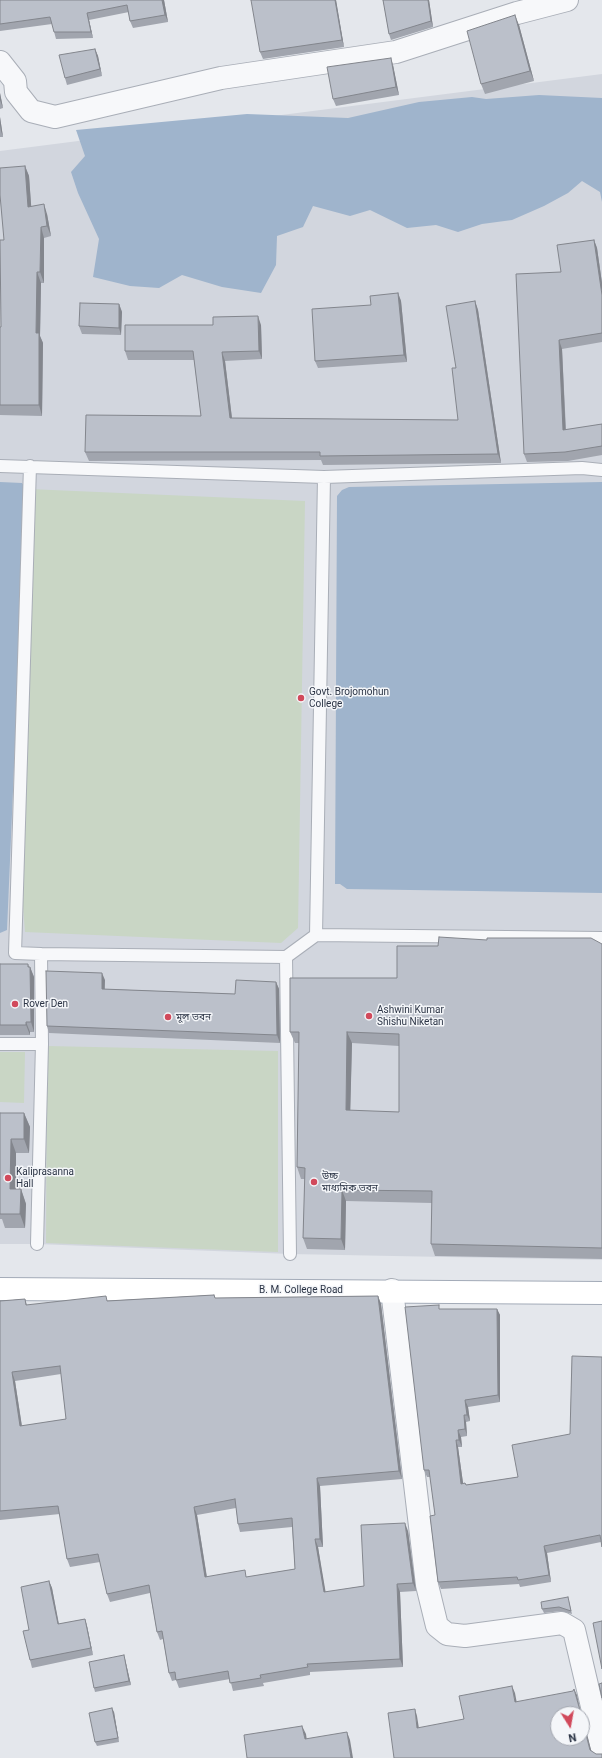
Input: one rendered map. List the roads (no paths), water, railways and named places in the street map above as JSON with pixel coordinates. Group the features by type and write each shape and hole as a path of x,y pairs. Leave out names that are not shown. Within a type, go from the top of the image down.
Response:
{"main road":[{"name":"B. M. College Road","path":"0,1289 392,1290 602,1293"}],"street":[{"path":"0,62 15,81 16,92 31,111 55,117 221,78 396,52 517,12 567,0"},
{"path":"392,1290 427,1585 437,1626 447,1634 465,1636 562,1623 574,1630 602,1749"}],"lane":[{"path":"0,466 324,477 582,468 602,470"},
{"path":"30,466 15,953 286,957 316,935 602,938"},
{"path":"316,935 324,477"},
{"path":"37,1244 42,1044 41,954"},
{"path":"286,957 290,1254"},
{"path":"0,1044 42,1044"}],"water":[{"path":"539,95 602,98 602,202 600,192 582,181 568,193 544,206 512,220 482,224 458,232 436,225 407,228 370,210 350,216 313,206 303,227 277,236 276,265 261,293 222,287 182,275 159,288 130,286 93,277 99,239 78,193 71,172 85,156 76,130 247,114 348,118 419,102 472,97 486,99"},
{"path":"0,482 22,483 26,489 7,930 0,933"},
{"path":"602,482 602,893 347,889 340,884 335,884 337,496 342,490 349,487"}],"place":[{"name":"Govt. Brojomohun College","path":"301,698"},
{"name":"Rover Den","path":"15,1004"},
{"name":"Ashwini Kumar Shishu Niketan","path":"369,1016"},
{"name":"মূল ভবন","path":"168,1017"},
{"name":"Kaliprasanna Hall","path":"8,1178"},
{"name":"উচ্চ মাধ্যমিক ভবন","path":"314,1182"}]}
